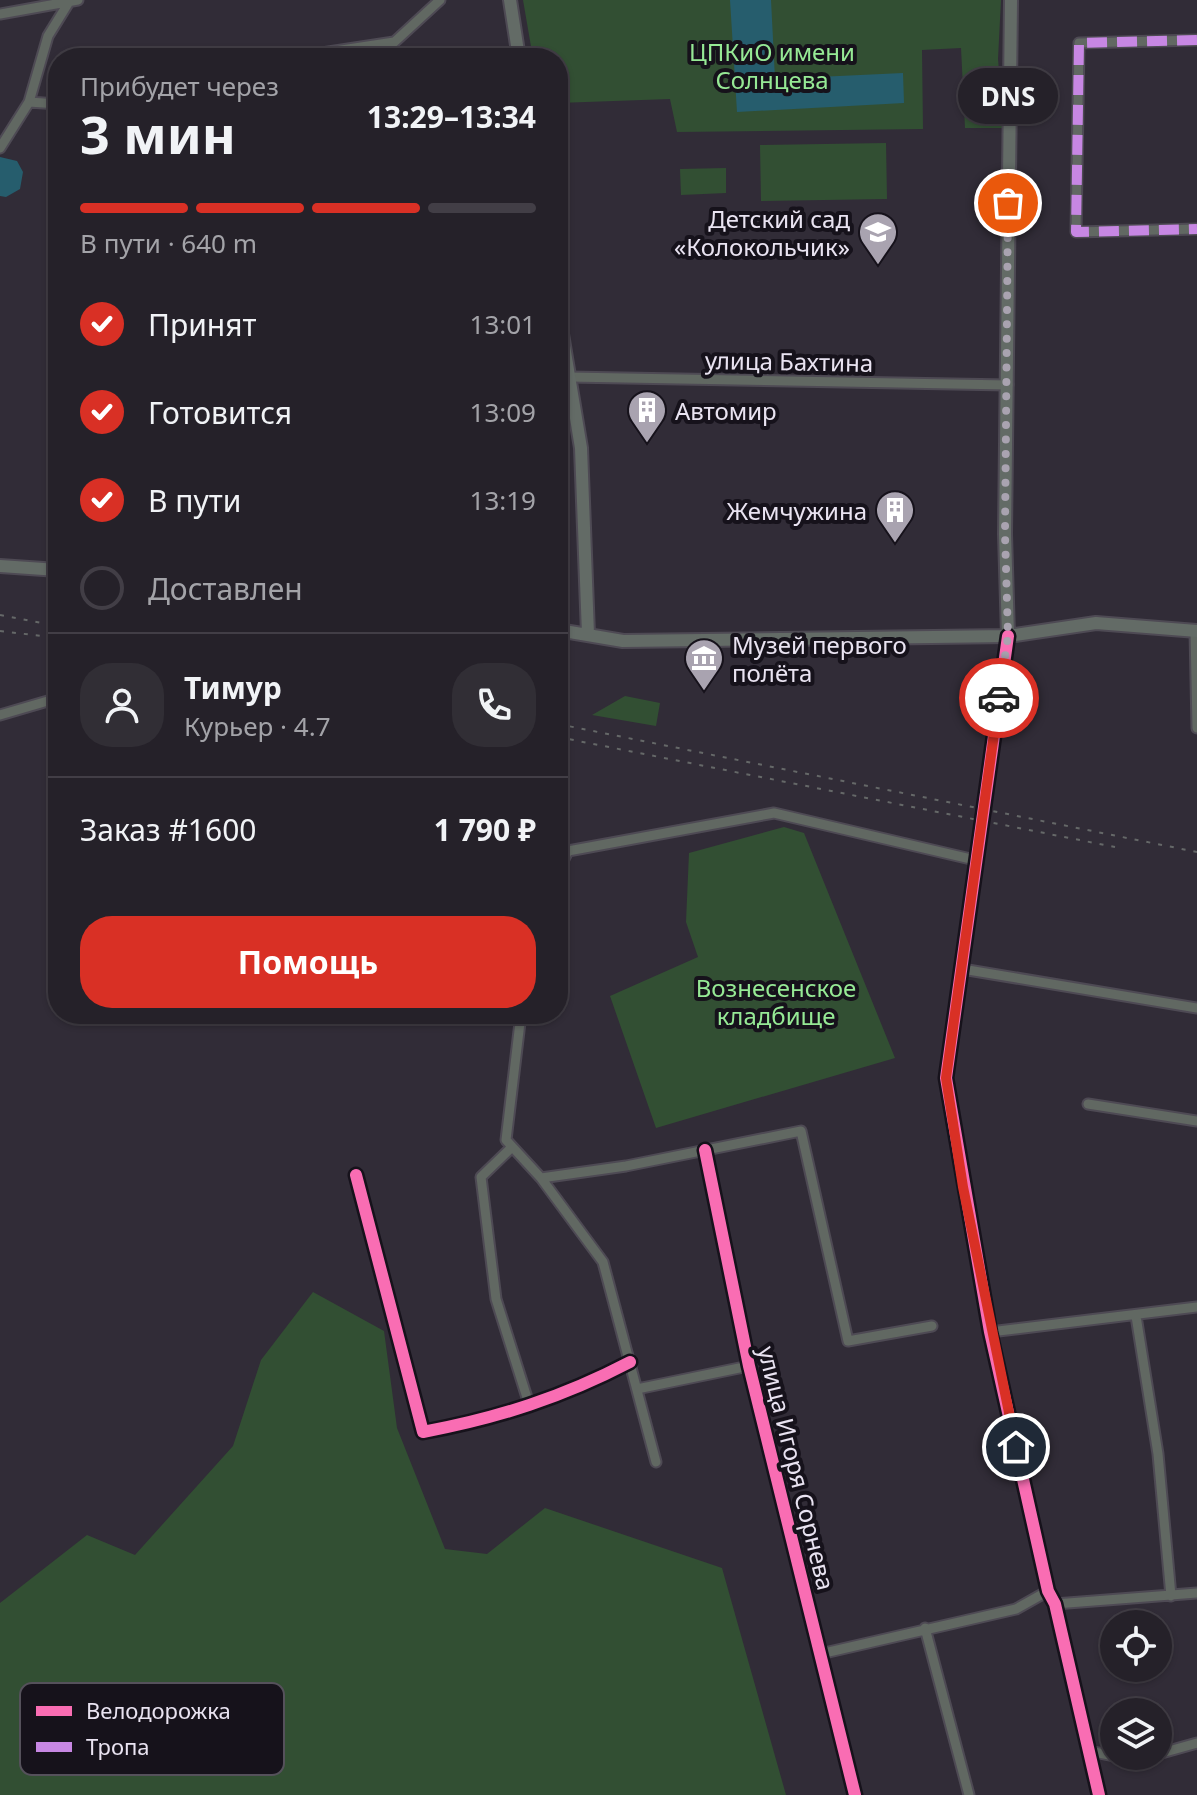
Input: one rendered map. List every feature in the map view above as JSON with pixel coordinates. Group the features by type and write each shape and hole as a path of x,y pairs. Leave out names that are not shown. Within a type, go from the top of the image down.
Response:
{"main road":[{"path":"510,0 517,48"},
{"path":"1008,636 1005,534 1011,0"},
{"path":"568,371 581,448 588,634"},
{"path":"0,566 48,569"},
{"path":"568,631 623,641 1008,636 1096,623 1196,631"}],"street":[{"path":"388,48 440,0"},
{"path":"0,14 73,1"},
{"path":"0,148 29,102 48,36 73,1"},
{"path":"1197,40 1079,43 1076,232 1197,229"},
{"path":"355,48 394,42"},
{"path":"29,102 48,103"},
{"name":"улица Бахтина","path":"569,377 1008,385"},
{"path":"1196,631 1197,728"},
{"path":"1008,636 946,1078 990,1332 1048,1591 1055,1604 1099,1795"},
{"path":"0,715 48,701"},
{"path":"568,849 774,813 975,860"},
{"path":"962,969 1197,1008"},
{"path":"520,1024 506,1140 541,1178 603,1262 656,1462"},
{"path":"1088,1104 1197,1121"},
{"path":"541,1178 801,1131 848,1341 932,1326"},
{"path":"511,1148 481,1177 496,1299 529,1404"},
{"name":"улица Игоря Сорнева","path":"705,1150 749,1366 855,1795"},
{"path":"356,1175 423,1432 477,1422 571,1393 630,1362"},
{"path":"990,1332 1197,1307"},
{"path":"1136,1316 1158,1454 1171,1596"},
{"path":"637,1389 749,1366"},
{"path":"820,1654 1016,1609 1048,1591"},
{"path":"1055,1604 1197,1593"},
{"path":"925,1628 969,1795"},
{"path":"1172,1750 1197,1743"},
{"path":"1089,1751 1100,1753"}],"green space":[{"name":"ЦПКиО имени Солнцева","path":"523,0 1001,0 998,59 1004,128 965,128 961,48 922,50 923,129 677,132 670,99 568,103 568,48 531,48"},
{"path":"886,143 887,199 761,201 760,145"},
{"path":"726,168 726,193 681,195 680,169"},
{"path":"625,696 660,703 656,726 592,715"},
{"name":"Вознесенское кладбище","path":"784,827 804,833 895,1058 656,1128 610,996 698,957 686,922 689,853"},
{"path":"313,1292 384,1331 397,1428 445,1549 487,1554 545,1508 722,1568 786,1795 0,1795 0,1603 87,1535 135,1555 233,1446 261,1360"}],"water":[{"path":"730,0 771,0 775,79 903,73 904,103 737,112"},
{"path":"0,157 17,161 23,172 20,189 6,197 0,196"}],"railway":[{"path":"0,615 48,624"},
{"path":"0,631 48,637"},
{"path":"568,726 1197,852"},
{"path":"568,739 1115,847"}],"marked path":[{"path":"1197,40 1079,43 1076,232 1197,229"}],"cycle path":[{"path":"1008,636 946,1078 990,1332 1048,1591 1055,1604 1099,1795"},
{"path":"705,1150 749,1366 855,1795"},
{"path":"356,1175 423,1432 530,1405 630,1362"}],"way so far":[{"path":"999,698 1008,636 1005,534 1008,203"}],"place":[{"name":"DNS","path":"1008,203"},
{"name":"Детский сад «Колокольчик»","path":"878,266"},
{"name":"Автомир","path":"647,444"},
{"name":"Жемчужина","path":"895,544"},
{"name":"Музей первого полёта","path":"704,692"}],"route":[{"path":"999,698 946,1078 990,1332 1016,1447"}]}
